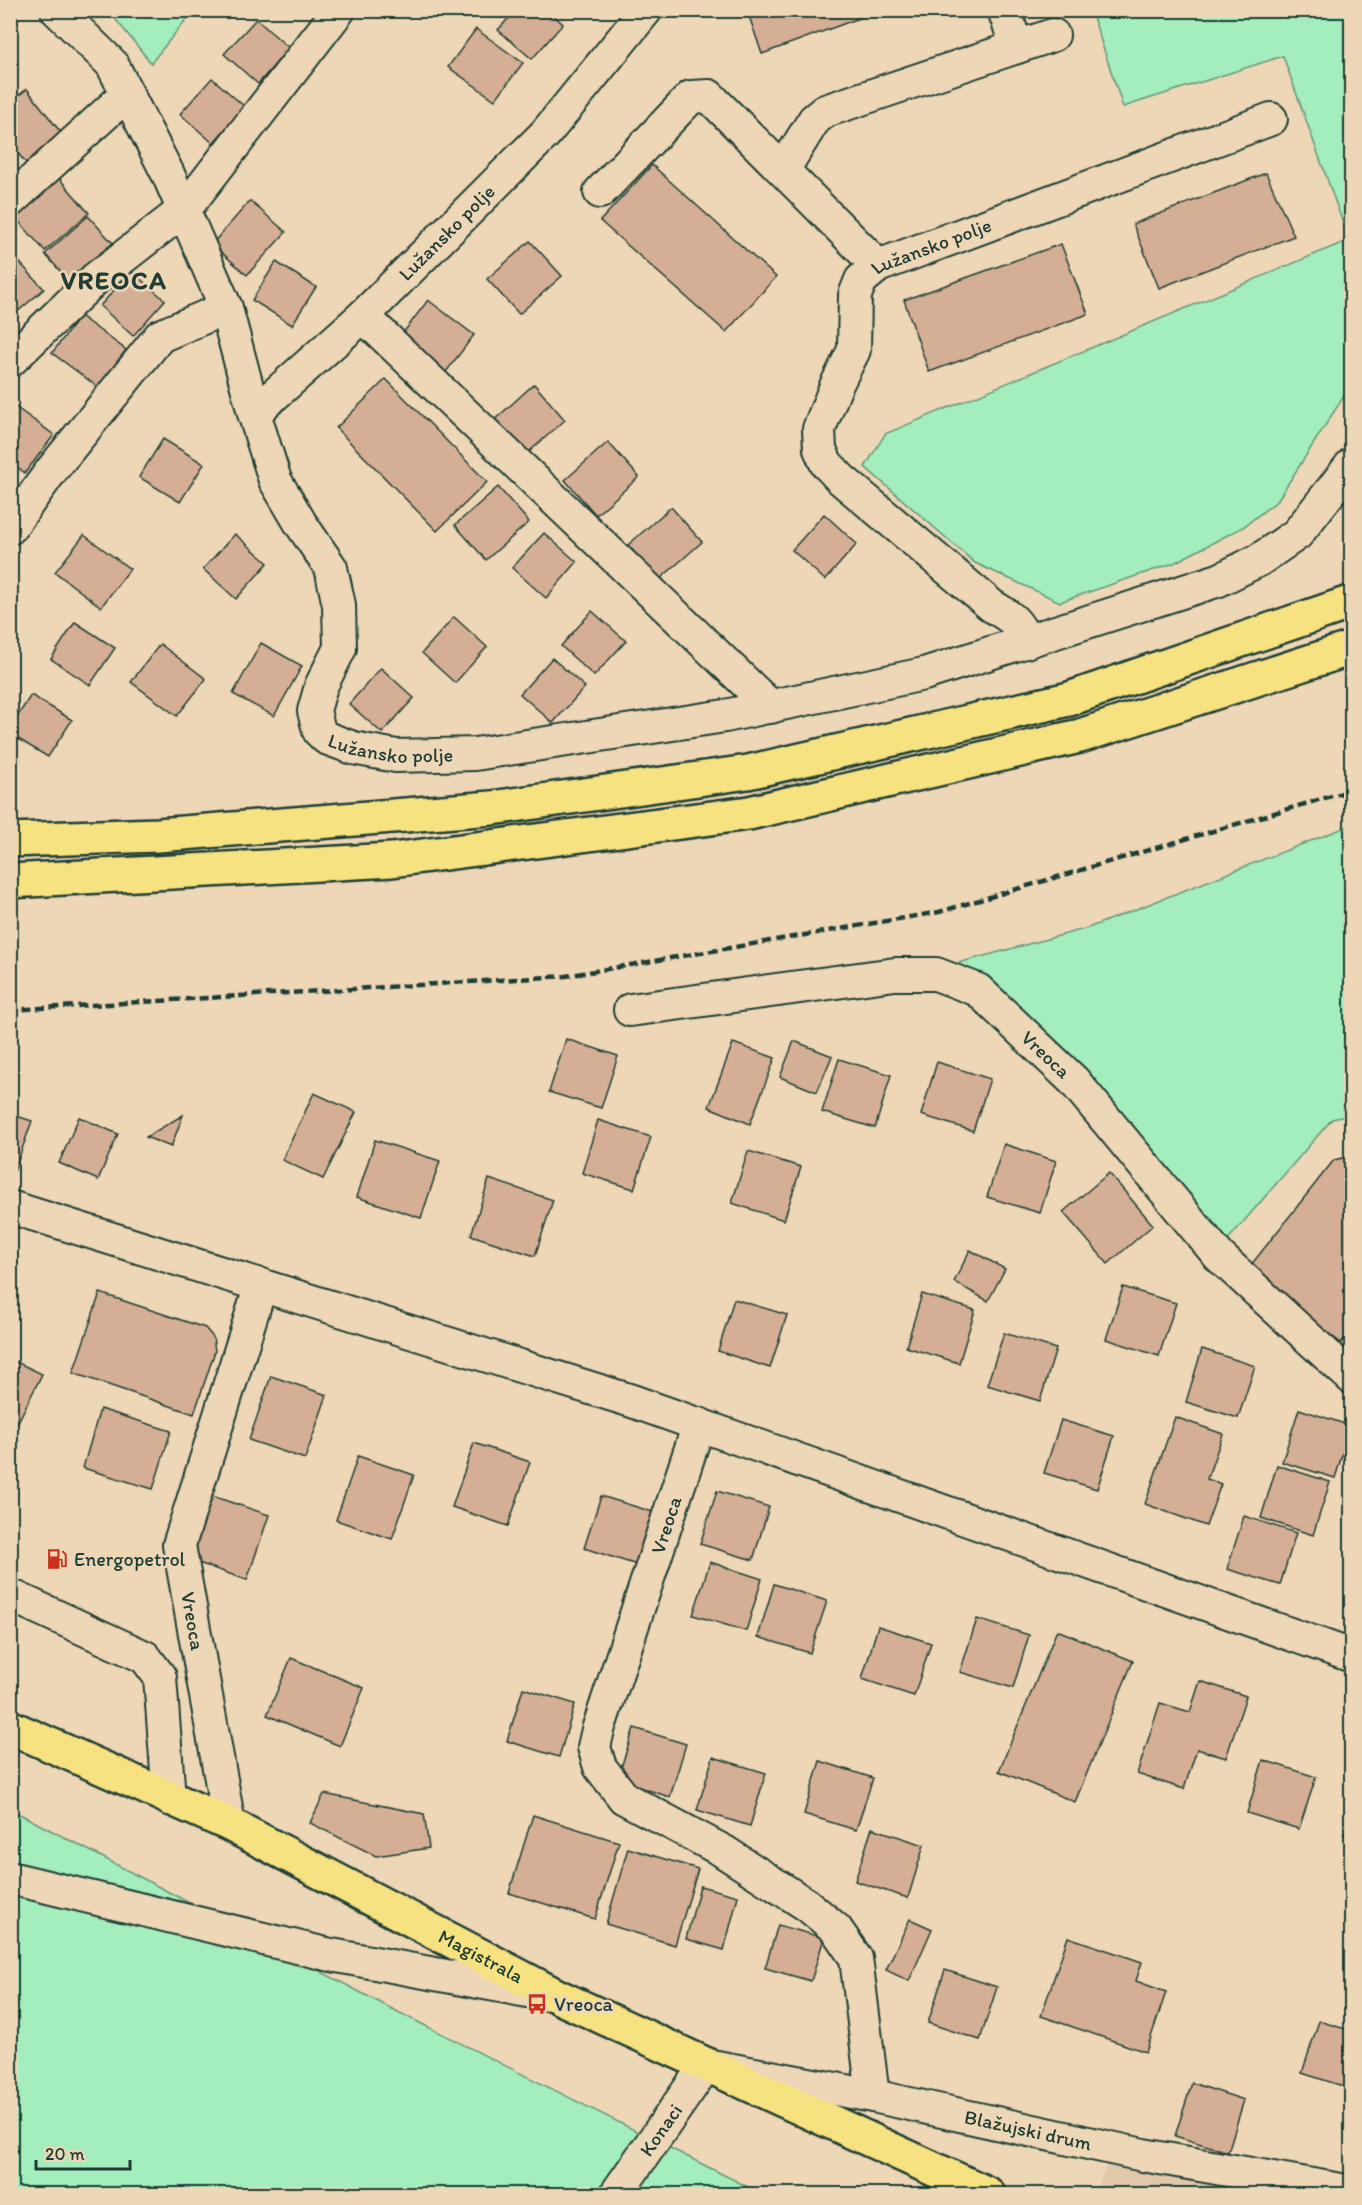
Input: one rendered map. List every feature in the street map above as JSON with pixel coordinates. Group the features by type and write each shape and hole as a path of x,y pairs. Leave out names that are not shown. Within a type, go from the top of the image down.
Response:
{"main road":[{"path":"10,840 158,835 492,808 748,772 1069,699 1352,602"},
{"path":"10,881 392,860 749,813 1080,736 1352,648"},
{"name":"Magistrala","path":"10,1727 229,1824 560,1997 988,2194"}],"street":[{"name":"Lužansko polje","path":"57,10 112,64 185,209 225,308 275,480 331,568 339,605 340,648 321,686 314,711 319,731 326,738 353,748 396,756 475,754 725,717 924,674 1219,580 1259,560 1298,534 1352,464"},
{"path":"10,361 95,279 185,209 339,10"},
{"name":"Lužansko polje","path":"254,413 363,316 545,134 646,10"},
{"path":"1004,10 1017,47"},
{"path":"783,170 814,120 825,111 1053,35"},
{"path":"10,201 127,94"},
{"path":"600,192 691,97 709,96 878,266"},
{"name":"Lužansko polje","path":"1026,642 1020,626 1012,618 992,606 841,479 826,463 820,449 819,429 836,386 854,350 855,295 861,280 878,266 1271,119"},
{"path":"10,528 51,471 160,336 225,308"},
{"path":"363,316 771,707"},
{"name":"Vreoca","path":"630,1010 895,974 936,974 978,990 1074,1081 1219,1256 1352,1378"},
{"path":"10,1208 621,1397 1352,1656"},
{"name":"Vreoca","path":"229,1824 179,1545 261,1286"},
{"name":"Vreoca","path":"699,1424 594,1747 600,1767 624,1798 723,1851 807,1905 836,1929 856,1958 873,2096"},
{"path":"10,1595 145,1657 160,1677 169,1799"},
{"path":"10,1878 326,1954 560,1997"},
{"name":"Blažujski drum","path":"706,2065 873,2096 1143,2156 1352,2192"},
{"name":"Konaci","path":"616,2194 706,2065"}],"shaded area":[{"path":"1107,2164 1259,2194 1094,2194"}],"green space":[{"path":"109,11 193,11 151,63"},
{"path":"1091,11 1351,11 1351,385 1277,501 1243,527 1174,563 1060,602 975,563 865,467 885,434 1349,240 1283,56 1123,107"},
{"path":"1351,825 1351,1115 1332,1119 1220,1249 936,969 1088,928"},
{"path":"10,1809 396,2011 762,2194 11,2194"}],"building":[{"path":"516,10 548,10 563,24 532,59 498,30"},
{"path":"747,10 881,10 762,54"},
{"path":"256,19 289,48 258,84 224,54"},
{"path":"476,29 523,63 495,100 448,67"},
{"path":"212,78 245,107 213,143 180,114"},
{"path":"27,89 62,134 26,163 10,144 10,102"},
{"path":"652,165 776,277 726,332 600,221"},
{"path":"1266,173 1294,236 1159,288 1133,224"},
{"path":"58,177 89,213 45,251 14,216"},
{"path":"250,201 286,232 247,275 212,244"},
{"path":"88,216 120,251 76,289 45,254"},
{"path":"530,241 562,276 519,314 487,279"},
{"path":"1061,244 1088,314 929,372 904,300"},
{"path":"10,252 44,289 10,318"},
{"path":"276,262 316,287 292,325 252,300"},
{"path":"131,271 165,300 133,336 100,306"},
{"path":"428,300 474,335 446,372 400,337"},
{"path":"80,316 126,350 98,387 52,353"},
{"path":"386,379 487,482 437,531 336,428"},
{"path":"534,384 565,420 522,458 491,423"},
{"path":"10,403 54,435 25,473 10,462"},
{"path":"163,439 204,464 180,502 139,477"},
{"path":"608,442 639,477 596,515 565,480"},
{"path":"498,487 529,522 486,560 455,525"},
{"path":"671,507 702,542 659,580 628,545"},
{"path":"824,514 857,544 825,580 792,550"},
{"path":"544,533 577,562 546,598 512,568"},
{"path":"235,534 268,563 236,599 203,569"},
{"path":"84,535 130,569 101,607 55,572"},
{"path":"592,611 626,641 594,676 561,646"},
{"path":"454,617 487,647 455,683 422,653"},
{"path":"75,622 115,648 90,685 51,659"},
{"path":"261,643 302,666 274,716 233,694"},
{"path":"160,644 206,679 177,716 131,682"},
{"path":"552,658 585,687 553,723 520,694"},
{"path":"381,668 414,698 382,733 349,704"},
{"path":"31,695 72,720 48,757 10,734 10,728"},
{"path":"566,1039 618,1056 601,1108 549,1092"},
{"path":"794,1041 832,1056 817,1092 780,1077"},
{"path":"733,1043 775,1058 750,1124 709,1107"},
{"path":"839,1059 891,1075 875,1128 822,1112"},
{"path":"937,1062 990,1079 973,1131 921,1115"},
{"path":"314,1093 356,1112 323,1179 282,1160"},
{"path":"10,1114 32,1121 10,1183"},
{"path":"183,1115 171,1147 146,1137"},
{"path":"79,1117 118,1134 98,1180 59,1163"},
{"path":"598,1120 651,1137 634,1189 582,1173"},
{"path":"375,1140 440,1161 421,1218 357,1197"},
{"path":"1004,1144 1056,1161 1040,1213 987,1197"},
{"path":"748,1151 801,1167 784,1220 732,1203"},
{"path":"1352,1156 1352,1330 1341,1343 1247,1270 1334,1160"},
{"path":"1109,1173 1153,1225 1108,1264 1063,1212"},
{"path":"489,1179 553,1200 535,1256 471,1235"},
{"path":"970,1250 1005,1269 988,1301 954,1282"},
{"path":"1123,1287 1176,1303 1159,1356 1106,1339"},
{"path":"100,1293 205,1328 213,1337 215,1351 194,1414 73,1373"},
{"path":"922,1294 975,1310 959,1363 906,1347"},
{"path":"734,1299 787,1315 770,1368 718,1351"},
{"path":"1004,1333 1056,1349 1040,1401 987,1385"},
{"path":"1202,1349 1255,1366 1238,1418 1186,1402"},
{"path":"10,1359 42,1374 10,1438"},
{"path":"271,1376 327,1395 305,1459 249,1440"},
{"path":"100,1409 171,1431 153,1489 83,1468"},
{"path":"1299,1409 1351,1426 1335,1478 1282,1462"},
{"path":"1175,1417 1223,1434 1207,1479 1221,1484 1206,1526 1145,1504"},
{"path":"1061,1420 1114,1436 1097,1489 1044,1473"},
{"path":"474,1443 530,1462 508,1526 452,1507"},
{"path":"358,1456 414,1475 392,1539 336,1520"},
{"path":"1277,1465 1330,1482 1313,1535 1261,1518"},
{"path":"717,1491 769,1507 753,1560 700,1544"},
{"path":"212,1496 269,1515 247,1580 190,1560"},
{"path":"601,1496 653,1512 637,1565 584,1548"},
{"path":"1244,1516 1296,1533 1280,1585 1227,1569"},
{"path":"710,1562 762,1579 746,1631 693,1615"},
{"path":"774,1584 827,1601 810,1653 758,1637"},
{"path":"1352,1584 1352,1604 1346,1602"},
{"path":"977,1619 1029,1635 1013,1688 960,1672"},
{"path":"878,1626 931,1643 914,1696 862,1679"},
{"path":"1057,1630 1133,1661 1075,1802 999,1771"},
{"path":"291,1658 364,1688 340,1746 267,1715"},
{"path":"1200,1681 1246,1696 1226,1758 1197,1749 1184,1789 1137,1774 1160,1703 1190,1712"},
{"path":"523,1688 575,1704 559,1757 507,1741"},
{"path":"634,1728 686,1744 670,1797 617,1780"},
{"path":"713,1757 766,1773 750,1826 697,1810"},
{"path":"1263,1760 1316,1777 1299,1829 1247,1813"},
{"path":"820,1761 873,1778 856,1830 804,1814"},
{"path":"324,1794 424,1814 429,1848 376,1856 310,1823"},
{"path":"1352,1810 1352,1838 1344,1835"},
{"path":"533,1815 619,1842 595,1919 509,1893"},
{"path":"872,1828 924,1845 908,1898 855,1881"},
{"path":"628,1848 698,1869 675,1945 606,1924"},
{"path":"700,1886 738,1896 724,1950 686,1939"},
{"path":"910,1919 932,1929 909,1981 886,1970"},
{"path":"778,1925 824,1938 811,1981 765,1968"},
{"path":"1068,1937 1142,1962 1136,1981 1166,1992 1146,2052 1041,2016"},
{"path":"945,1970 997,1987 980,2040 928,2023"},
{"path":"1319,2021 1352,2031 1352,2089 1302,2073"},
{"path":"1192,2083 1244,2100 1228,2152 1175,2136"}],"railway":[{"path":"10,1010 566,976 939,912 1352,790"}],"place":[{"name":"Energopetrol","path":"57,1559"},
{"name":"Vreoca","path":"537,2004"}],"district":[{"name":"VREOCA","path":"114,280"}]}
